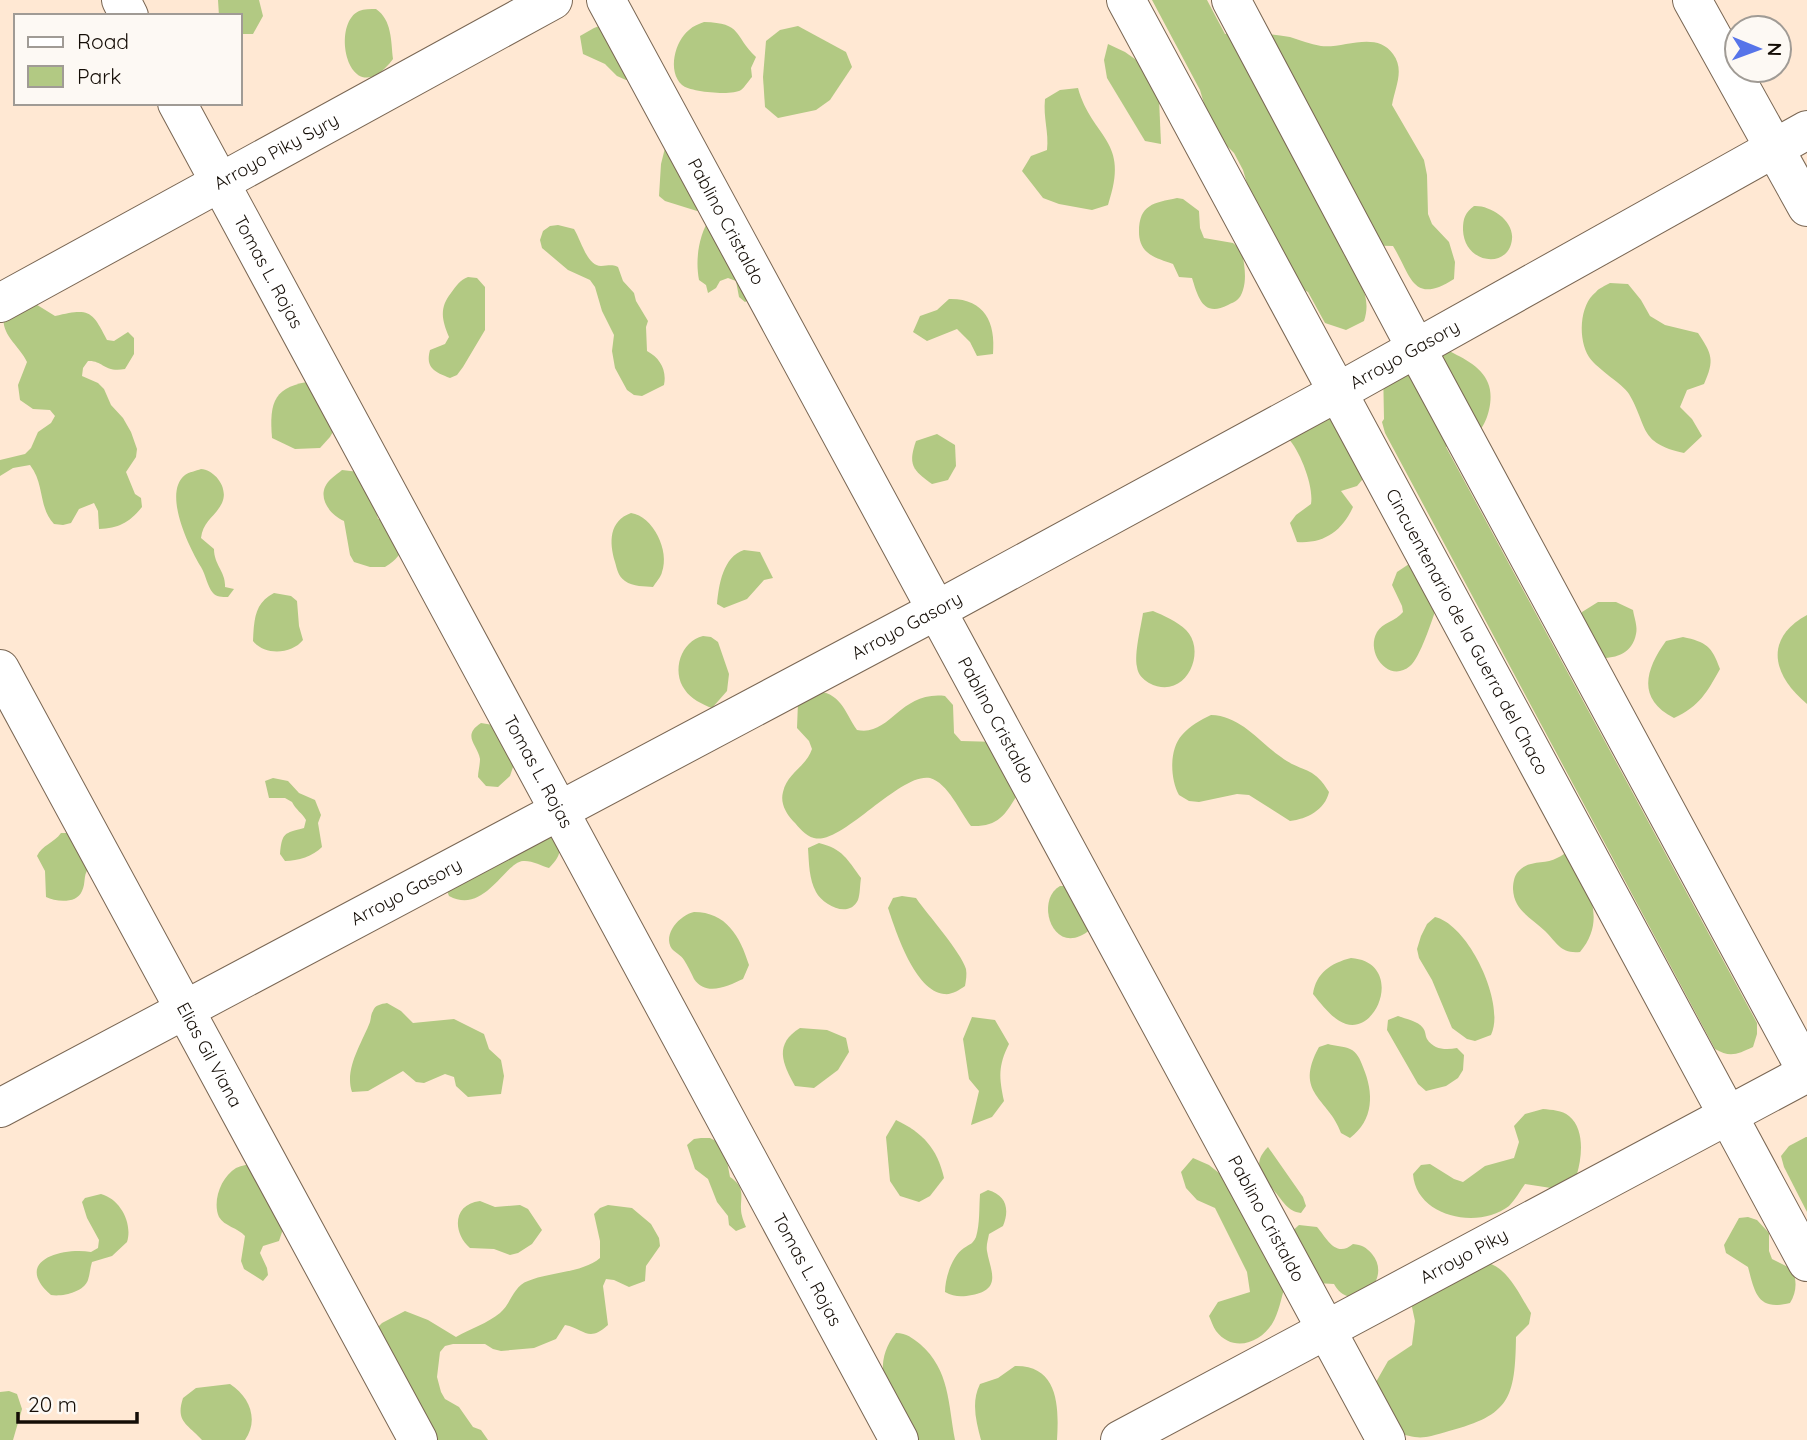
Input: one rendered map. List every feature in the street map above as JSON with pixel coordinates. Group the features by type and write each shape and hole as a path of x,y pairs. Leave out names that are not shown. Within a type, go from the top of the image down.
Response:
{"street":[{"name":"Arroyo Piky Syry","path":"0,303 553,0"},
{"name":"Pablino Cristaldo","path":"606,0 1386,1440"},
{"name":"Cincuentenario de la Guerra del Chaco","path":"1126,0 1807,1262"},
{"path":"1231,0 1807,1072"},
{"path":"1692,0 1791,140 1807,207"},
{"name":"Tomas L. Rojas","path":"178,105 899,1440"},
{"name":"Arroyo Gasory","path":"0,1108 937,610 1338,392 1791,140"},
{"name":"Elias Gil Viana","path":"0,669 418,1440"},
{"name":"Arroyo Piky","path":"1120,1440 1807,1072"}],"green space":[{"path":"218,0 259,0 263,16 253,34 242,34 242,14 219,14"},
{"path":"1152,0 1207,0 1225,34 1249,33 1290,37 1321,46 1369,42 1386,47 1397,60 1398,66 1392,105 1424,160 1428,214 1432,224 1449,242 1455,262 1454,279 1440,287 1421,288 1414,284 1393,246 1351,245 1343,253 1365,294 1364,321 1346,330 1325,323 1308,292 1291,283 1252,200 1243,170 1234,153 1212,131 1200,90"},
{"path":"376,9 388,25 393,59 378,74 365,78 355,73 349,62 345,47 346,32 350,19 359,11"},
{"path":"704,22 732,28 756,57 751,68 752,77 741,90 729,93 702,91 686,87 677,79 674,64 680,41 696,25"},
{"path":"602,25 641,75 626,80 617,76 605,64 583,54 580,36"},
{"path":"798,26 846,52 852,67 830,100 816,110 778,118 765,107 763,77 766,41 780,30"},
{"path":"1108,44 1142,64 1159,99 1161,144 1145,141 1107,78 1104,60"},
{"path":"1078,88 1084,105 1107,141 1115,166 1108,205 1092,210 1043,198 1022,171 1031,156 1047,150 1045,99 1060,90"},
{"path":"665,148 708,202 697,211 665,201 659,196"},
{"path":"1177,198 1183,199 1199,211 1200,228 1204,238 1233,243 1242,251 1244,285 1237,300 1220,308 1207,307 1199,298 1192,278 1179,277 1173,264 1153,256 1142,245 1140,223 1145,210 1149,206"},
{"path":"1474,206 1487,208 1500,215 1512,232 1509,249 1495,259 1478,256 1465,241 1464,219"},
{"path":"710,218 755,297 745,302 739,297 736,281 728,278 720,281 716,288 708,293 706,285 699,280 699,248"},
{"path":"558,225 574,229 588,257 596,265 618,267 623,281 634,293 648,321 647,351 662,365 664,385 642,396 627,390 615,368 612,351 614,335 602,311 595,287 590,280 568,270 542,248 540,240 543,231"},
{"path":"468,277 477,278 485,287 485,330 463,367 457,375 450,378 430,365 430,350 445,344 449,337 443,320 443,309 456,286"},
{"path":"1610,283 1628,284 1650,316 1665,325 1698,333 1709,352 1711,363 1704,384 1687,390 1680,407 1692,419 1702,436 1684,453 1669,449 1651,438 1629,394 1593,362 1585,350 1582,323 1586,305 1597,291"},
{"path":"949,299 971,303 985,314 992,332 993,354 977,356 970,342 957,329 927,341 913,332 920,316 937,310"},
{"path":"34,303 55,316 75,312 88,314 97,322 107,340 114,341 128,332 134,338 134,354 125,369 112,369 88,361 82,376 98,383 104,389 111,405 131,432 137,449 136,457 126,472 135,494 141,498 142,507 128,521 118,526 99,529 98,511 94,503 79,509 71,523 54,524 46,510 38,480 30,465 13,468 0,476 0,460 25,454 31,448 38,432 51,423 55,416 50,410 33,409 20,400 18,385 27,362 5,328 4,314"},
{"path":"1445,349 1470,362 1481,372 1488,383 1491,397 1486,421 1477,434 1466,441 1446,447 1757,1023 1753,1047 1730,1054 1715,1049 1385,433 1382,422 1383,366"},
{"path":"314,381 334,430 330,437 320,448 295,449 272,438 273,405 282,391"},
{"path":"1322,413 1344,431 1364,470 1362,480 1357,486 1341,491 1353,507 1338,529 1316,541 1297,542 1290,523 1311,504 1311,497 1305,469 1288,438"},
{"path":"937,434 955,445 956,466 948,480 932,484 916,470 912,455 916,441"},
{"path":"201,469 216,476 224,492 222,503 204,527 201,538 214,549 225,587 234,589 228,597 217,596 211,590 185,535 177,507 179,483 185,475"},
{"path":"342,470 368,473 378,519 394,520 402,540 401,552 385,567 370,567 354,562 350,555 344,521 335,516 325,503 325,487"},
{"path":"631,513 653,527 662,545 664,564 661,576 653,587 628,583 616,567 612,533 618,521"},
{"path":"744,550 760,552 773,578 764,580 747,599 724,608 717,604 723,572 731,559"},
{"path":"1409,564 1437,606 1414,662 1402,671 1394,671 1381,664 1374,649 1374,640 1379,629 1403,612 1392,585 1397,572"},
{"path":"274,593 291,596 297,601 303,640 286,650 271,651 253,641 259,607"},
{"path":"1598,602 1616,602 1633,610 1636,625 1631,647 1609,658 1595,658 1576,630 1582,612"},
{"path":"1153,611 1186,630 1195,650 1189,672 1173,686 1162,687 1149,683 1141,677 1138,670 1137,647 1143,613"},
{"path":"1807,615 1807,704 1786,682 1778,658 1784,635"},
{"path":"703,636 718,642 729,674 727,691 712,708 687,693 679,674 680,658 684,650 695,639"},
{"path":"1683,637 1707,646 1720,669 1702,698 1674,718 1654,702 1648,683 1653,663 1666,641"},
{"path":"814,691 823,692 836,699 857,730 879,727 917,700 929,696 945,696 953,705 954,733 961,741 998,742 1017,795 999,819 987,825 971,826 942,786 930,778 918,779 887,796 839,831 826,837 811,837 788,815 782,796 788,780 806,761 812,749 809,741 797,728 798,702"},
{"path":"1211,715 1222,716 1249,730 1288,762 1318,777 1329,792 1324,804 1309,816 1290,821 1249,795 1237,794 1199,802 1189,801 1179,795 1173,773 1175,748 1188,729"},
{"path":"481,723 493,725 514,764 510,776 498,787 486,786 478,777 480,759 471,736"},
{"path":"273,778 288,781 299,793 315,800 321,815 318,823 322,847 310,855 285,861 280,854 285,835 304,828 306,820 292,802 285,798 269,798 265,781"},
{"path":"549,828 559,853 549,868 523,861 473,899 462,900 449,896 446,888"},
{"path":"61,833 69,833 88,869 79,895 66,901 46,897 45,871 37,856"},
{"path":"819,843 839,852 861,878 858,900 849,909 830,905 819,897 814,887 808,848"},
{"path":"1571,849 1588,889 1594,914 1589,939 1580,952 1564,949 1524,913 1516,903 1513,889 1515,876 1521,869 1552,860"},
{"path":"1060,886 1068,886 1091,929 1078,937 1066,938 1051,925 1049,903 1052,893"},
{"path":"893,898 916,898 951,944 966,969 965,986 953,993 944,994 924,983 916,972 908,959 888,908"},
{"path":"694,912 715,916 736,935 749,965 743,979 717,988 705,988 694,979 683,958 672,949 669,937 671,931 678,921"},
{"path":"1435,917 1448,923 1460,934 1481,967 1493,1005 1491,1035 1475,1041 1467,1039 1452,1028 1417,949 1427,924"},
{"path":"1351,958 1367,962 1377,971 1381,983 1381,996 1376,1009 1358,1024 1346,1024 1336,1019 1313,994 1317,980 1326,970"},
{"path":"387,1003 401,1011 413,1023 454,1019 484,1034 489,1049 501,1060 504,1076 501,1094 468,1097 456,1086 454,1077 445,1074 424,1083 416,1082 403,1071 368,1091 352,1092 352,1065 372,1013 380,1004"},
{"path":"1398,1016 1421,1026 1433,1045 1445,1049 1457,1048 1464,1055 1463,1070 1458,1078 1446,1086 1426,1091 1418,1084 1387,1030 1388,1020"},
{"path":"972,1017 995,1020 1009,1044 1000,1072 1004,1101 992,1117 971,1125 979,1091 969,1079 963,1039"},
{"path":"800,1028 827,1030 846,1038 849,1052 838,1070 814,1088 795,1086 784,1062 786,1041"},
{"path":"1328,1044 1355,1052 1367,1077 1370,1096 1368,1114 1358,1131 1350,1138 1341,1133 1336,1121 1311,1086 1312,1063 1319,1047"},
{"path":"1543,1109 1566,1114 1578,1128 1581,1152 1577,1174 1551,1188 1525,1184 1509,1206 1481,1217 1450,1215 1425,1201 1417,1189 1413,1174 1421,1165 1430,1164 1463,1182 1485,1166 1514,1158 1519,1142 1514,1126 1525,1114"},
{"path":"896,1120 914,1130 928,1143 941,1167 944,1178 930,1196 919,1202 900,1196 890,1181 886,1137"},
{"path":"1807,1137 1807,1212 1781,1156 1789,1146"},
{"path":"710,1138 724,1145 730,1177 738,1184 741,1192 741,1211 746,1227 736,1231 729,1225 728,1216 717,1202 708,1179 695,1169 687,1145 694,1139"},
{"path":"1268,1147 1303,1197 1306,1206 1301,1213 1286,1205 1260,1171 1260,1160"},
{"path":"1193,1158 1209,1165 1224,1177 1285,1286 1272,1324 1261,1336 1246,1343 1230,1342 1223,1338 1209,1316 1218,1302 1250,1292 1247,1272 1215,1208 1197,1200 1186,1188 1181,1172"},
{"path":"257,1163 284,1226 279,1241 263,1246 260,1253 268,1275 263,1281 244,1269 241,1261 245,1236 221,1220 217,1211 217,1197 226,1177 236,1168"},
{"path":"988,1190 1003,1199 1006,1208 1003,1226 989,1234 987,1242 991,1283 982,1292 952,1295 945,1292 950,1268 956,1256 975,1239 980,1194"},
{"path":"101,1194 114,1201 123,1213 128,1227 127,1242 112,1256 92,1262 88,1280 82,1288 66,1294 51,1295 40,1283 37,1273 39,1265 55,1254 91,1252 98,1248 99,1240 82,1202 85,1198"},
{"path":"480,1201 495,1207 520,1205 528,1209 542,1230 532,1244 510,1255 494,1249 470,1248 460,1234 458,1220 465,1207"},
{"path":"608,1205 632,1208 651,1224 659,1238 660,1246 646,1266 645,1281 629,1287 606,1279 603,1286 608,1325 596,1333 586,1333 565,1325 556,1339 534,1348 501,1351 485,1344 445,1346 440,1352 437,1377 441,1392 445,1399 459,1407 473,1427 481,1430 488,1440 431,1440 376,1329 405,1311 428,1320 456,1337 484,1323 504,1309 523,1283 584,1267 600,1258 600,1241 594,1214"},
{"path":"1739,1218 1757,1220 1769,1233 1772,1259 1792,1269 1796,1286 1790,1303 1771,1305 1764,1302 1756,1292 1748,1267 1726,1253 1724,1245"},
{"path":"1299,1225 1317,1227 1337,1248 1347,1248 1353,1244 1370,1252 1377,1264 1378,1274 1368,1291 1351,1297 1342,1293 1334,1284 1316,1283 1290,1233"},
{"path":"1488,1263 1508,1277 1531,1313 1529,1324 1516,1337 1514,1375 1505,1401 1485,1418 1433,1436 1415,1437 1392,1431 1376,1382 1388,1361 1412,1345 1415,1321 1410,1298"},
{"path":"896,1333 906,1335 920,1344 937,1365 946,1388 955,1440 907,1440 883,1371 886,1351"},
{"path":"1015,1366 1030,1368 1048,1381 1056,1402 1057,1440 981,1440 975,1405 980,1384 998,1378"},
{"path":"230,1384 243,1395 250,1409 251,1425 245,1440 202,1440 182,1418 183,1398 196,1388"},
{"path":"0,1392 17,1394 22,1409 13,1440 0,1440"}]}
